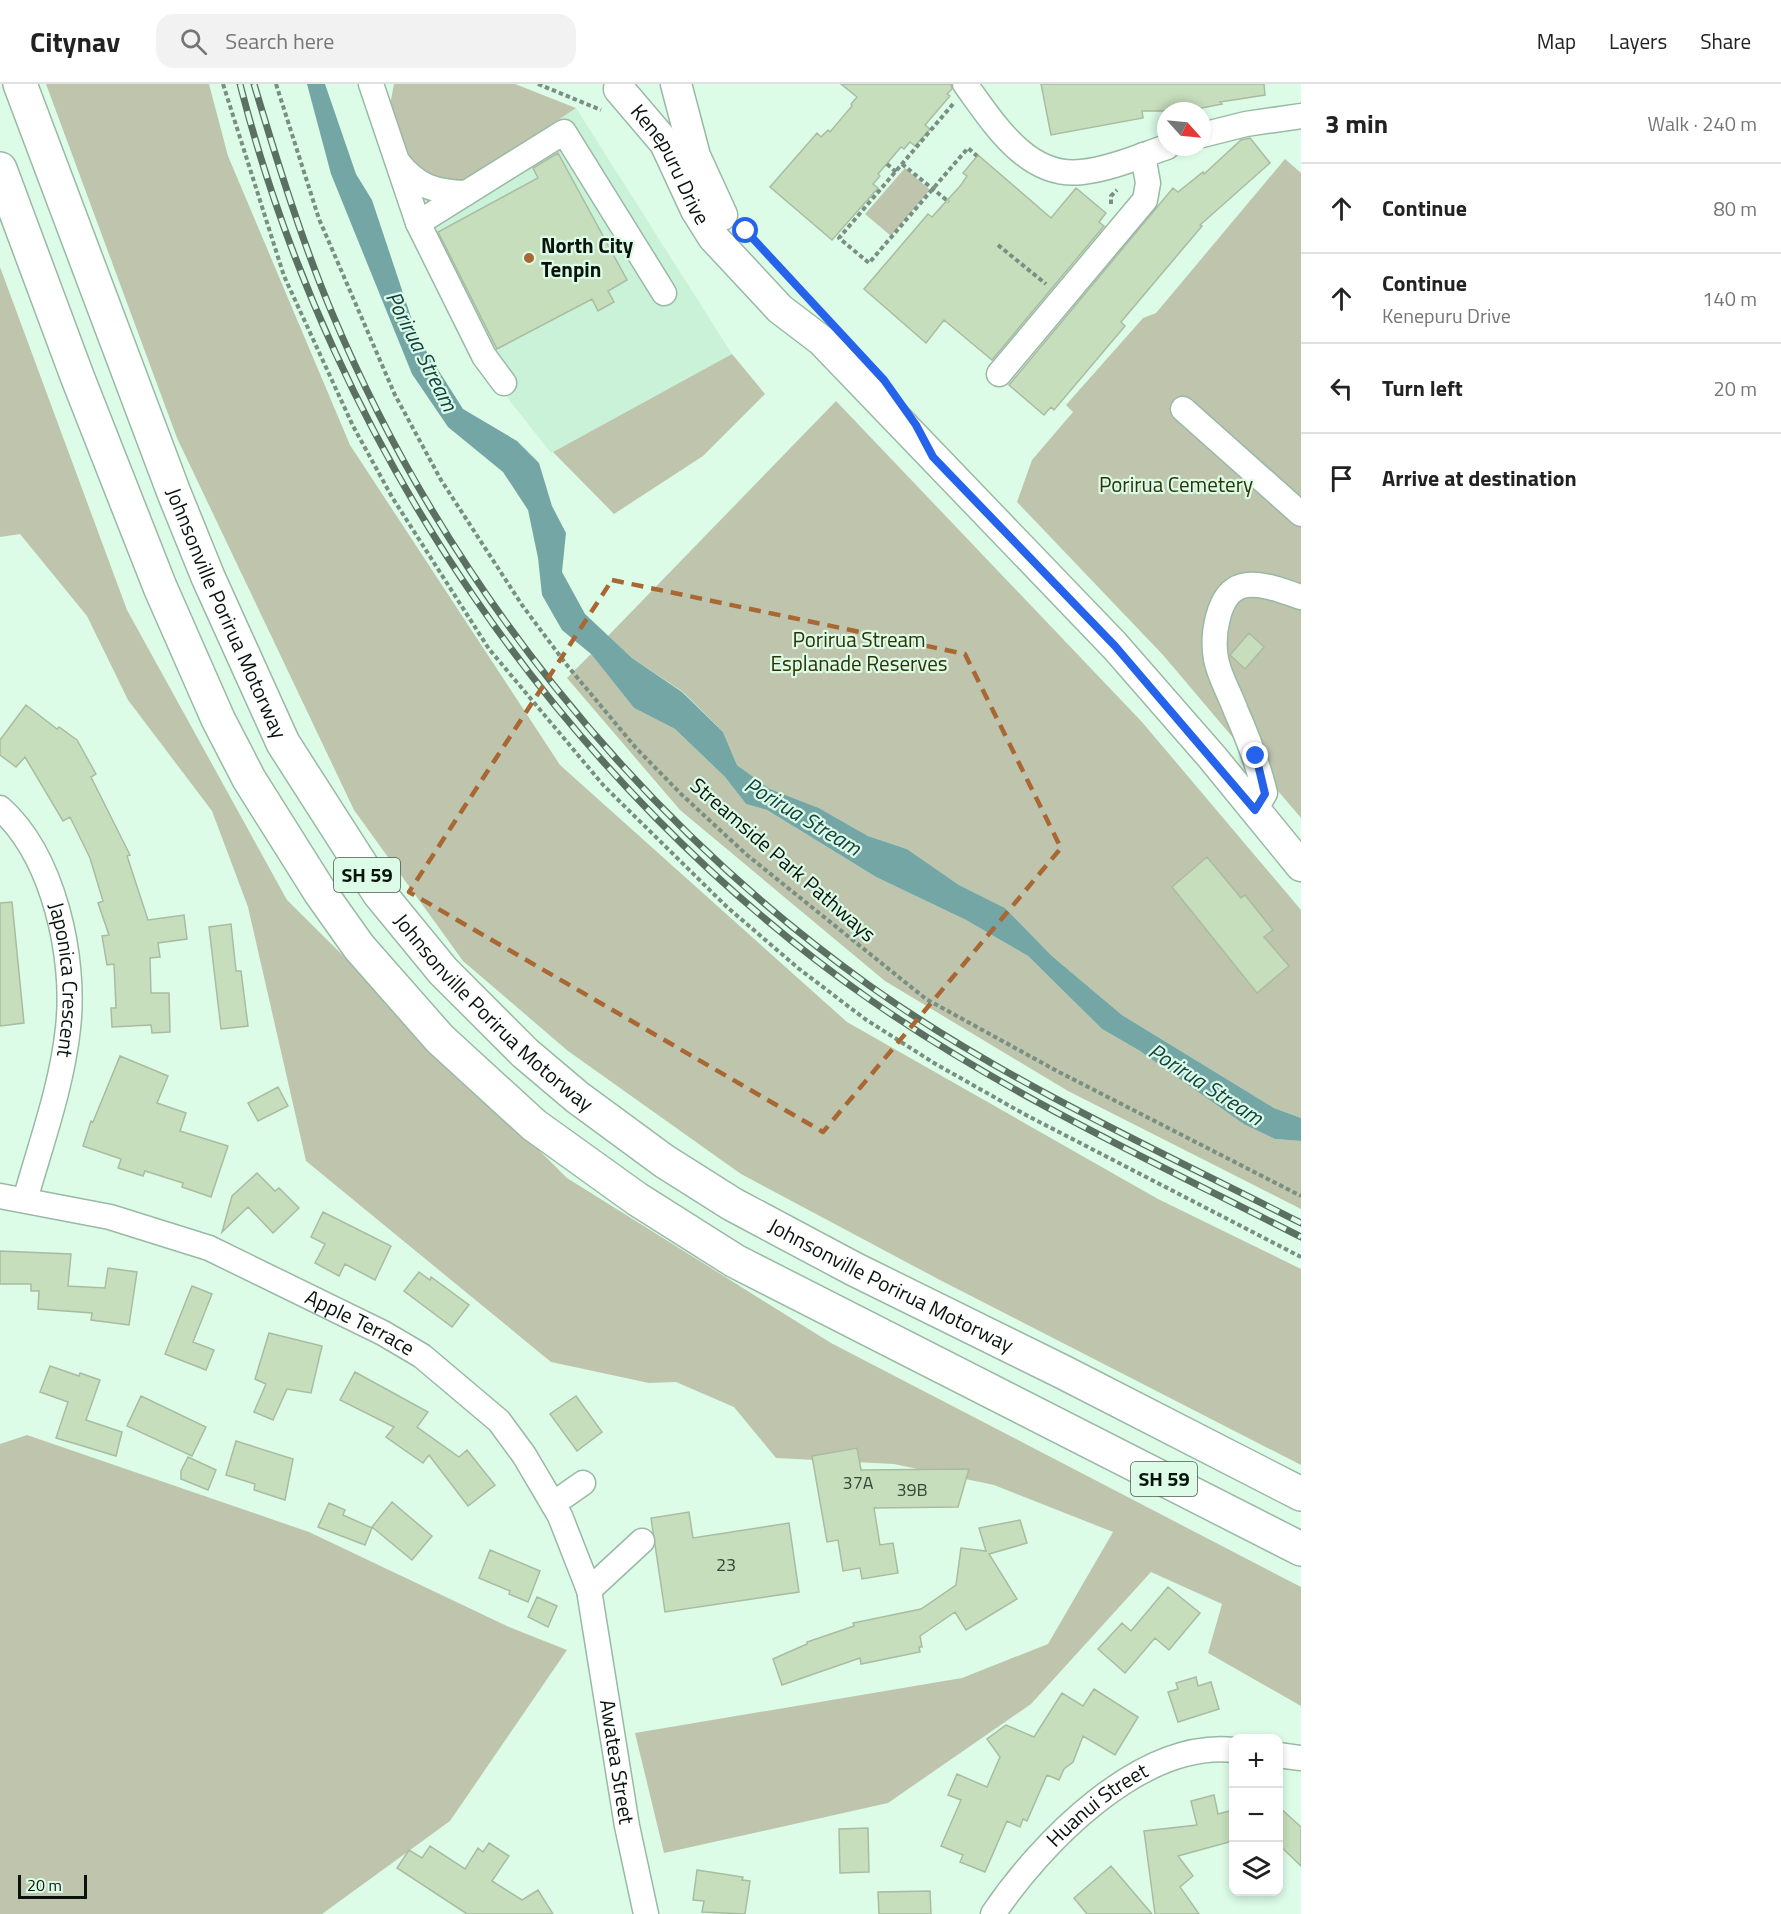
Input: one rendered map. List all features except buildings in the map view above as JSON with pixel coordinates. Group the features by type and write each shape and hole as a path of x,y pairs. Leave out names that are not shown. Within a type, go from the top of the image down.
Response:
{"highway":[{"name":"Johnsonville Porirua Motorway","path":"20,84 174,494 208,577 283,743 379,893 443,971 525,1053 577,1097 664,1161 732,1204 854,1269 1064,1372 1301,1494"},
{"name":"SH 59","path":"0,169 77,376 156,576 218,718 261,798 320,892 359,946 440,1039 534,1125 637,1199 735,1261 1301,1549"}],"main road":[{"name":"Kenepuru Drive","path":"676,84 695,156 724,219 750,253 800,307 822,341"},
{"name":"Kenepuru Drive","path":"612,90 665,143 696,210 713,237 780,309 822,341 1115,646 1301,866"}],"street":[{"path":"370,84 418,223 484,356 504,383"},
{"path":"961,92 1009,141 1044,166 1063,171 1083,172 1157,150"},
{"path":"1211,133 1246,124 1301,116"},
{"path":"418,223 564,132 664,293"},
{"path":"999,374 1145,200 1148,183 1143,155"},
{"path":"395,158 407,175 435,191 466,193"},
{"path":"1184,409 1301,514"},
{"path":"1255,810 1265,794 1256,756 1216,659 1215,633 1219,614 1234,590 1243,585 1256,585 1301,597"},
{"name":"Japonica Crescent","path":"0,808 30,843 45,873 57,907 67,964 68,1026 62,1065 25,1200"},
{"name":"Apple Terrace","path":"0,1196 110,1217 209,1248 383,1333 422,1356 499,1421 524,1455 554,1504 591,1599"},
{"path":"554,1504 583,1483"},
{"path":"591,1599 642,1541"},
{"name":"Awatea Street","path":"591,1599 627,1826 646,1914"},
{"name":"Huanui Street","path":"993,1914 1042,1853 1076,1820 1133,1774 1179,1757 1221,1748 1229,1749"},
{"path":"1283,1756 1301,1758"}],"path":[{"path":"224,84 284,276 352,426 392,497 489,649 604,786 727,907 798,968 865,1019 934,1063 1024,1114 1301,1257"},
{"name":"Streamside Park Pathways","path":"276,84 319,219 366,331 405,414 441,480 522,605 566,664 636,748 681,794 747,855 926,999 1068,1077 1301,1196"},
{"path":"538,84 612,90"},
{"path":"961,92 896,172 838,238 869,263 968,148 977,156"},
{"path":"887,164 896,172"},
{"path":"902,164 949,202"},
{"path":"998,244 1062,298"}],"highlighted area":[{"path":"612,580 965,654 1061,848 823,1132 409,892"}],"shaded area":[{"path":"363,84 382,84 412,163 469,180 576,108 732,354 551,453 477,359 384,164"}],"green space":[{"path":"46,84 209,84 228,156 350,445 560,765 847,1022 1158,1199 1301,1269 1301,1465 938,1279 741,1174 568,1051 463,961 354,810 177,438"},
{"path":"394,84 515,84 576,108 469,180 456,182 432,177 412,163 390,105"},
{"name":"Porirua Cemetery","path":"1285,159 1301,173 1301,818 1163,655 1017,502 1032,460 1073,412 1066,405 1143,318 1156,313"},
{"path":"905,168 930,190 891,236 865,214"},
{"path":"0,267 127,610 287,900 567,1178 831,1343 1301,1587 1301,1706 1208,1653 1222,1604 1151,1572 1031,1704 888,1803 664,1853 635,1733 962,1678 1048,1644 1113,1532 994,1485 894,1464 776,1458 734,1407 676,1382 649,1383 551,1362 306,1161 248,907 212,811 128,700 87,616 20,534 0,537"},
{"path":"732,354 765,394 703,456 614,514 553,452"},
{"name":"Porirua Stream Esplanade Reserves","path":"836,401 1142,722 1301,910 1301,1118 1274,1108 1122,1015 1052,956 1005,908 959,885 907,849 868,836 819,808 770,789 737,765 723,732 683,692 632,658 608,636"},
{"path":"591,654 634,708 675,729 725,777 746,804 767,810 876,877 966,920 1028,956 1102,1029 1140,1051 1275,1139 1301,1141 1301,1209 1068,1091 885,981 680,810 567,678"},
{"path":"27,1435 309,1532 509,1627 567,1650 450,1821 322,1914 0,1914 0,1444"}],"water":[{"name":"Porirua Stream","path":"307,84 325,84 356,174 372,200 418,338 463,409 517,441 539,463 552,506 566,533 562,572 585,614 632,658 682,692 723,732 737,765 770,789 819,808 868,836 907,849 959,885 1005,908 1052,956 1122,1015 1274,1108 1301,1118 1301,1141 1275,1139 1244,1124 1140,1051 1102,1029 1028,956 966,920 876,877 767,810 746,804 725,777 675,729 634,708 591,654 562,630 542,595 538,558 528,510 503,472 448,427 412,374 331,174"}],"railway":[{"path":"240,84 281,219 335,351 399,478 475,598 561,712 656,818 760,915 872,1001 923,1035 975,1067 1082,1126 1301,1237"},
{"path":"254,84 310,257 332,313 378,412 430,507 489,599 555,687 626,770 703,848 784,920 870,986 973,1053 1027,1083 1136,1141 1301,1223"}],"place":[{"name":"North City Tenpin","path":"529,258"}],"route":[{"path":"746,231 884,380 903,404 933,457 1115,646 1255,810 1265,794 1256,756"}]}
